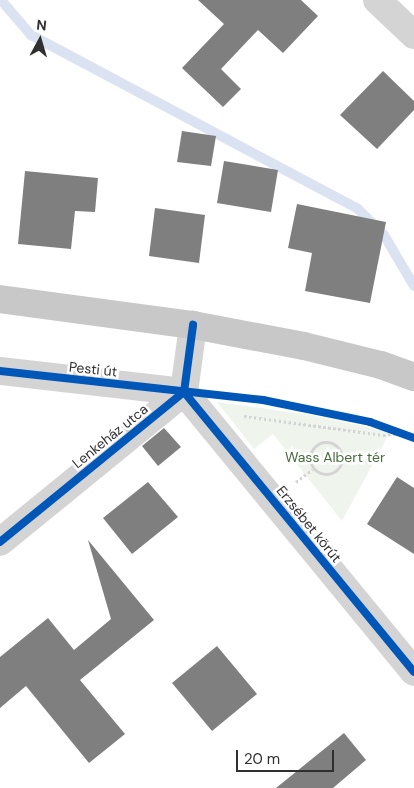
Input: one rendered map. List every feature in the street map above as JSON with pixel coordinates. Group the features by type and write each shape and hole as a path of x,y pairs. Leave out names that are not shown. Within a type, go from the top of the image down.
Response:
{"main road":[{"path":"0,299 193,325 304,346 381,365 414,377"}],"street":[{"path":"377,0 414,35"},
{"path":"191,400 193,325"},
{"name":"Pesti út","path":"0,371 191,400"},
{"name":"Lenkeház utca","path":"0,542 191,400"},
{"name":"Erzsébet körút","path":"191,400 414,672"}],"path":[{"path":"191,400 383,436 402,432"},
{"path":"378,424 414,438"},
{"path":"330,442 342,454 341,463 336,470 320,474 313,469 310,454 321,443 330,442"}],"green space":[{"name":"Wass Albert tér","path":"217,402 311,415 390,432 342,521 273,434 254,449"}],"building":[{"path":"198,0 301,0 318,16 283,53 258,30 221,69 241,89 223,107 182,68 224,24"},
{"path":"383,71 414,101 414,110 377,149 340,115"},
{"path":"182,131 216,136 211,166 177,162"},
{"path":"224,161 278,170 271,212 217,203"},
{"path":"25,171 98,178 95,212 75,211 71,249 18,244"},
{"path":"297,204 386,222 370,303 305,291 312,253 288,248"},
{"path":"155,208 205,215 199,263 149,256"},
{"path":"164,428 181,447 158,466 142,446"},
{"path":"397,477 414,488 414,554 367,524"},
{"path":"148,482 178,517 132,554 103,518"},
{"path":"88,540 154,620 80,680 125,734 89,763 26,686 0,708 0,657 48,618 74,650 111,619"},
{"path":"217,646 257,694 212,731 172,683"},
{"path":"344,733 366,760 333,788 276,788"}],"waterway":[{"path":"1,0 31,35 358,209 384,235 414,286"}],"cycle path":[{"path":"0,542 184,392 193,325"},
{"path":"0,371 263,400 370,422 414,438"},
{"path":"184,392 414,672"}]}
